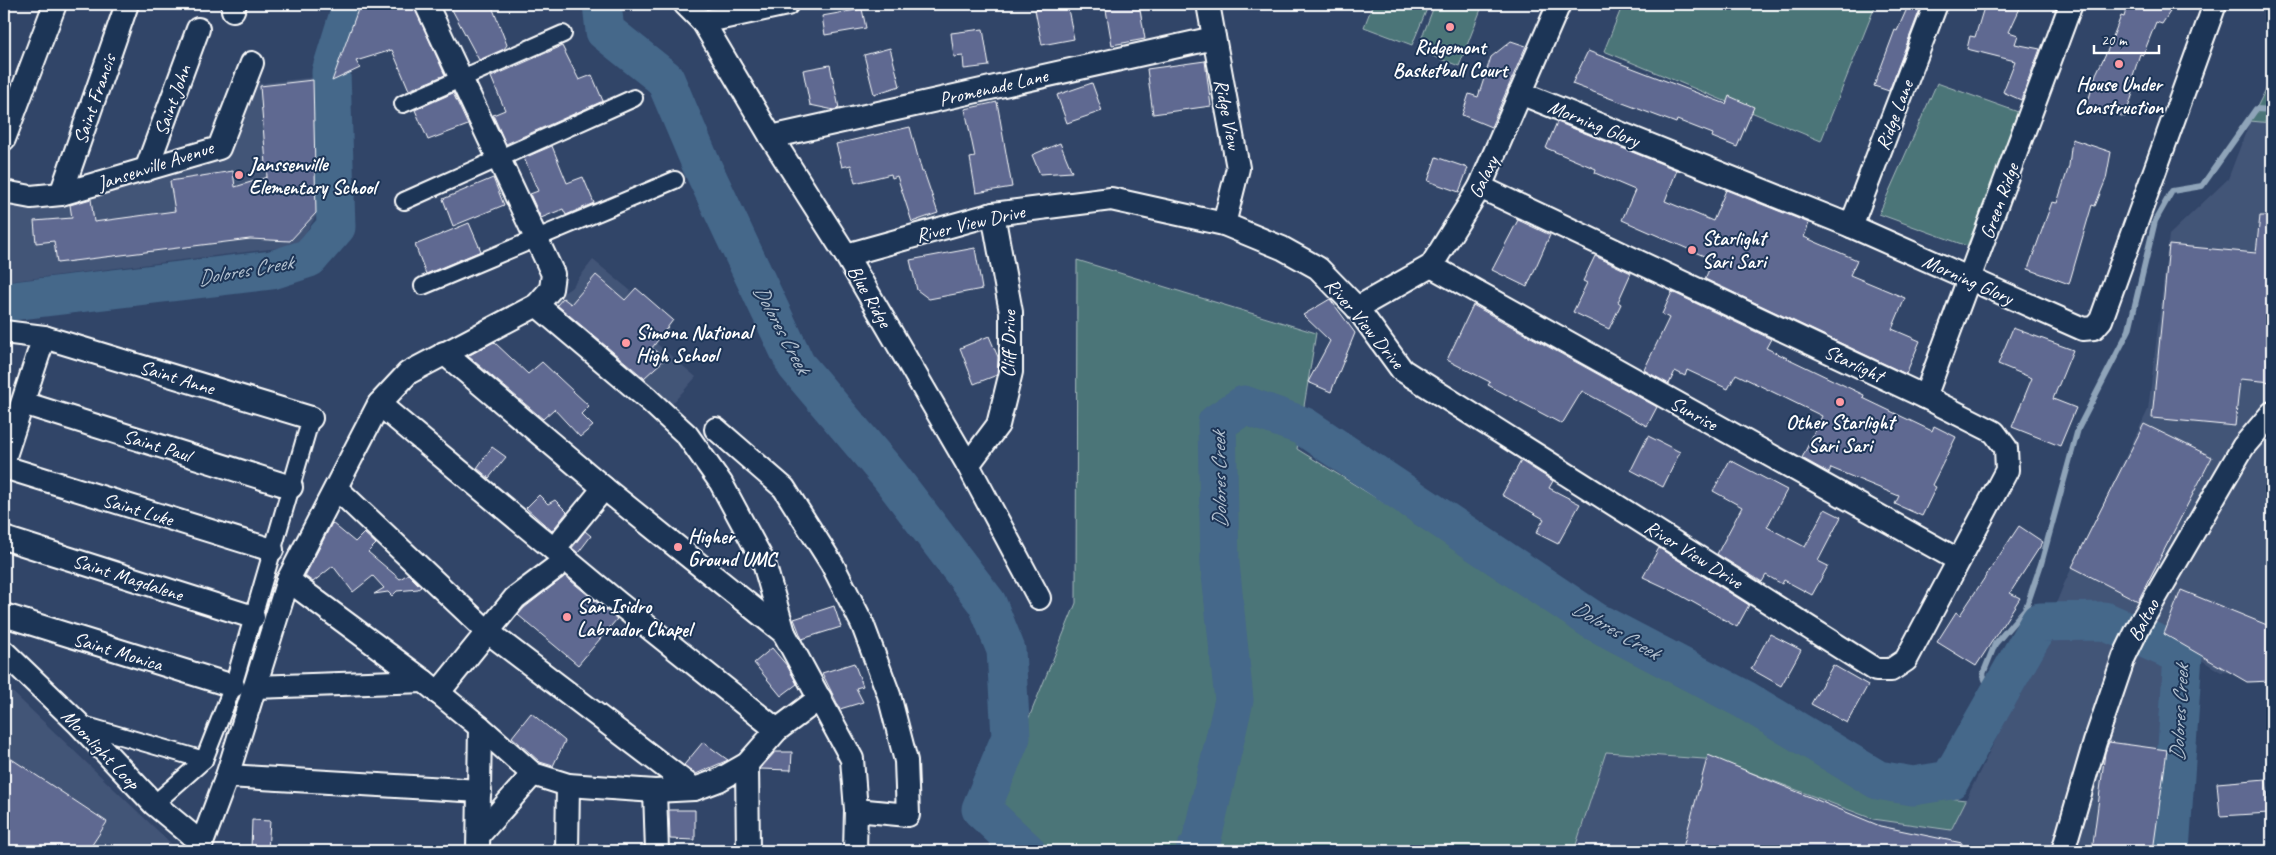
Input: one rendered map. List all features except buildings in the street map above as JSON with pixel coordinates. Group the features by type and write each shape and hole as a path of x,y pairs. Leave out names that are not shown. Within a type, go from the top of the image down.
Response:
{"street":[{"path":"4,139 55,4"},
{"name":"Saint Francis","path":"61,194 127,4"},
{"path":"200,847 226,776 288,580 379,404 408,373 537,305 551,289 553,274 426,4"},
{"name":"Blue Ridge","path":"685,4 703,22 771,137 846,255 968,465 1039,598"},
{"path":"703,22 787,4"},
{"name":"Ridge View","path":"1208,4 1238,168 1224,224"},
{"name":"Galaxy","path":"1357,308 1431,266 1480,187 1559,4"},
{"name":"Ridge Lane","path":"1851,226 1936,4"},
{"name":"Green Ridge","path":"1925,397 2071,4"},
{"name":"Morning Glory","path":"1520,93 1851,226 2082,329 2094,328 2102,320 2216,4"},
{"name":"Saint John","path":"146,170 198,29"},
{"path":"403,104 563,34"},
{"name":"Promenade Lane","path":"771,137 1214,38"},
{"name":"Jansenville Avenue","path":"4,192 32,197 61,194 219,148 252,63"},
{"path":"404,201 634,98"},
{"path":"423,286 674,180"},
{"name":"Starlight","path":"1480,187 1925,397 1994,432 2006,448 2006,470 1906,660"},
{"name":"River View Drive","path":"846,255 993,214 1111,199 1224,224 1282,248 1318,268 1357,308 1402,370 1876,670 1891,670 1906,660"},
{"name":"Cliff Drive","path":"968,465 998,425 1011,372 1011,312 993,214"},
{"name":"Sunrise","path":"1431,266 1958,560"},
{"path":"537,305 648,399 687,435 721,484 764,563 784,634 852,759 856,810 856,851"},
{"path":"4,332 44,337 4,459"},
{"name":"Saint Anne","path":"44,337 310,418"},
{"path":"444,353 604,488 784,634"},
{"name":"Saint Paul","path":"23,403 290,487"},
{"path":"379,404 555,559 616,602 777,730"},
{"name":"Baltao","path":"2063,851 2095,742 2124,657 2141,622 2243,446 2272,413"},
{"path":"154,804 204,760 233,686 310,418"},
{"path":"716,429 784,488 832,564 862,623 889,695 906,762 908,815 856,810"},
{"name":"Saint Luke","path":"4,467 272,550"},
{"path":"336,488 488,632 694,789"},
{"path":"255,687 431,687 488,632 515,598 555,559 604,488"},
{"name":"Saint Magdalene","path":"4,538 253,617"},
{"path":"288,580 431,687 533,774 568,785 655,791 694,789 719,780 747,764 777,730 820,698"},
{"name":"Saint Monica","path":"4,615 233,686"},
{"name":"Moonlight Loop","path":"4,652 78,724 154,804 200,847"},
{"path":"78,724 204,760"},
{"path":"478,843 480,727"},
{"path":"747,764 748,851"},
{"path":"478,843 533,774"},
{"path":"226,776 480,791"},
{"path":"567,851 568,785"},
{"path":"655,791 657,851"}],"shaded area":[{"name":"Janssenville Elementary School","path":"316,77 320,195 318,213 294,246 4,282 4,223 11,203 45,209 229,154 256,84"},
{"path":"2250,121 2272,123 2272,675 2221,672 2180,647 2165,851 1574,851 1606,752 1718,760 1951,830 2021,688 2064,584 2148,410 2169,235 2228,179"},
{"name":"Simona National High School","path":"593,260 631,291 617,310 696,377 671,405 548,303 571,288"},
{"path":"4,684 179,851 4,851"}],"green space":[{"path":"1373,4 1429,4 1412,45 1364,27"},
{"name":"Ridgemont Basketball Court","path":"1435,4 1483,4 1459,66 1417,50"},
{"path":"1623,4 1876,4 1821,141 1604,51"},
{"path":"2272,77 2272,123 2250,121"},
{"path":"1937,83 2021,113 1967,246 1879,214"},
{"path":"1077,260 1316,333 1297,449 1690,692 1892,792 1966,800 1951,830 1873,819 1718,760 1606,752 1574,851 989,851 992,840 994,803 1076,603"}],"waterway":[{"name":"Dolores Creek","path":"4,302 272,270 309,258 336,227 331,72 352,4"},
{"name":"Dolores Creek","path":"602,4 605,31 665,79 701,164 796,365 890,476 987,603 1006,650 1011,737 981,809 1026,851"},
{"path":"1994,703 1983,674 1995,644 2026,608 2041,564 2078,429 2129,330 2155,221 2172,191 2202,186 2256,109 2272,110"},
{"name":"Dolores Creek","path":"1195,851 1200,847 1234,700 1220,564 1217,423 1244,405 1303,426 1594,621 1745,700 1878,780 1913,786 1950,780 2040,622 2104,621 2183,655 2170,851"}],"place":[{"name":"Ridgemont Basketball Court","path":"1450,27"},
{"name":"House Under Construction","path":"2119,64"},
{"name":"Janssenville Elementary School","path":"239,175"},
{"name":"Starlight Sari Sari","path":"1692,250"},
{"name":"Simona National High School","path":"626,343"},
{"name":"Other Starlight Sari Sari","path":"1840,402"},
{"name":"Higher Ground UMC","path":"678,547"},
{"name":"San Isidro Labrador Chapel","path":"567,617"}]}
